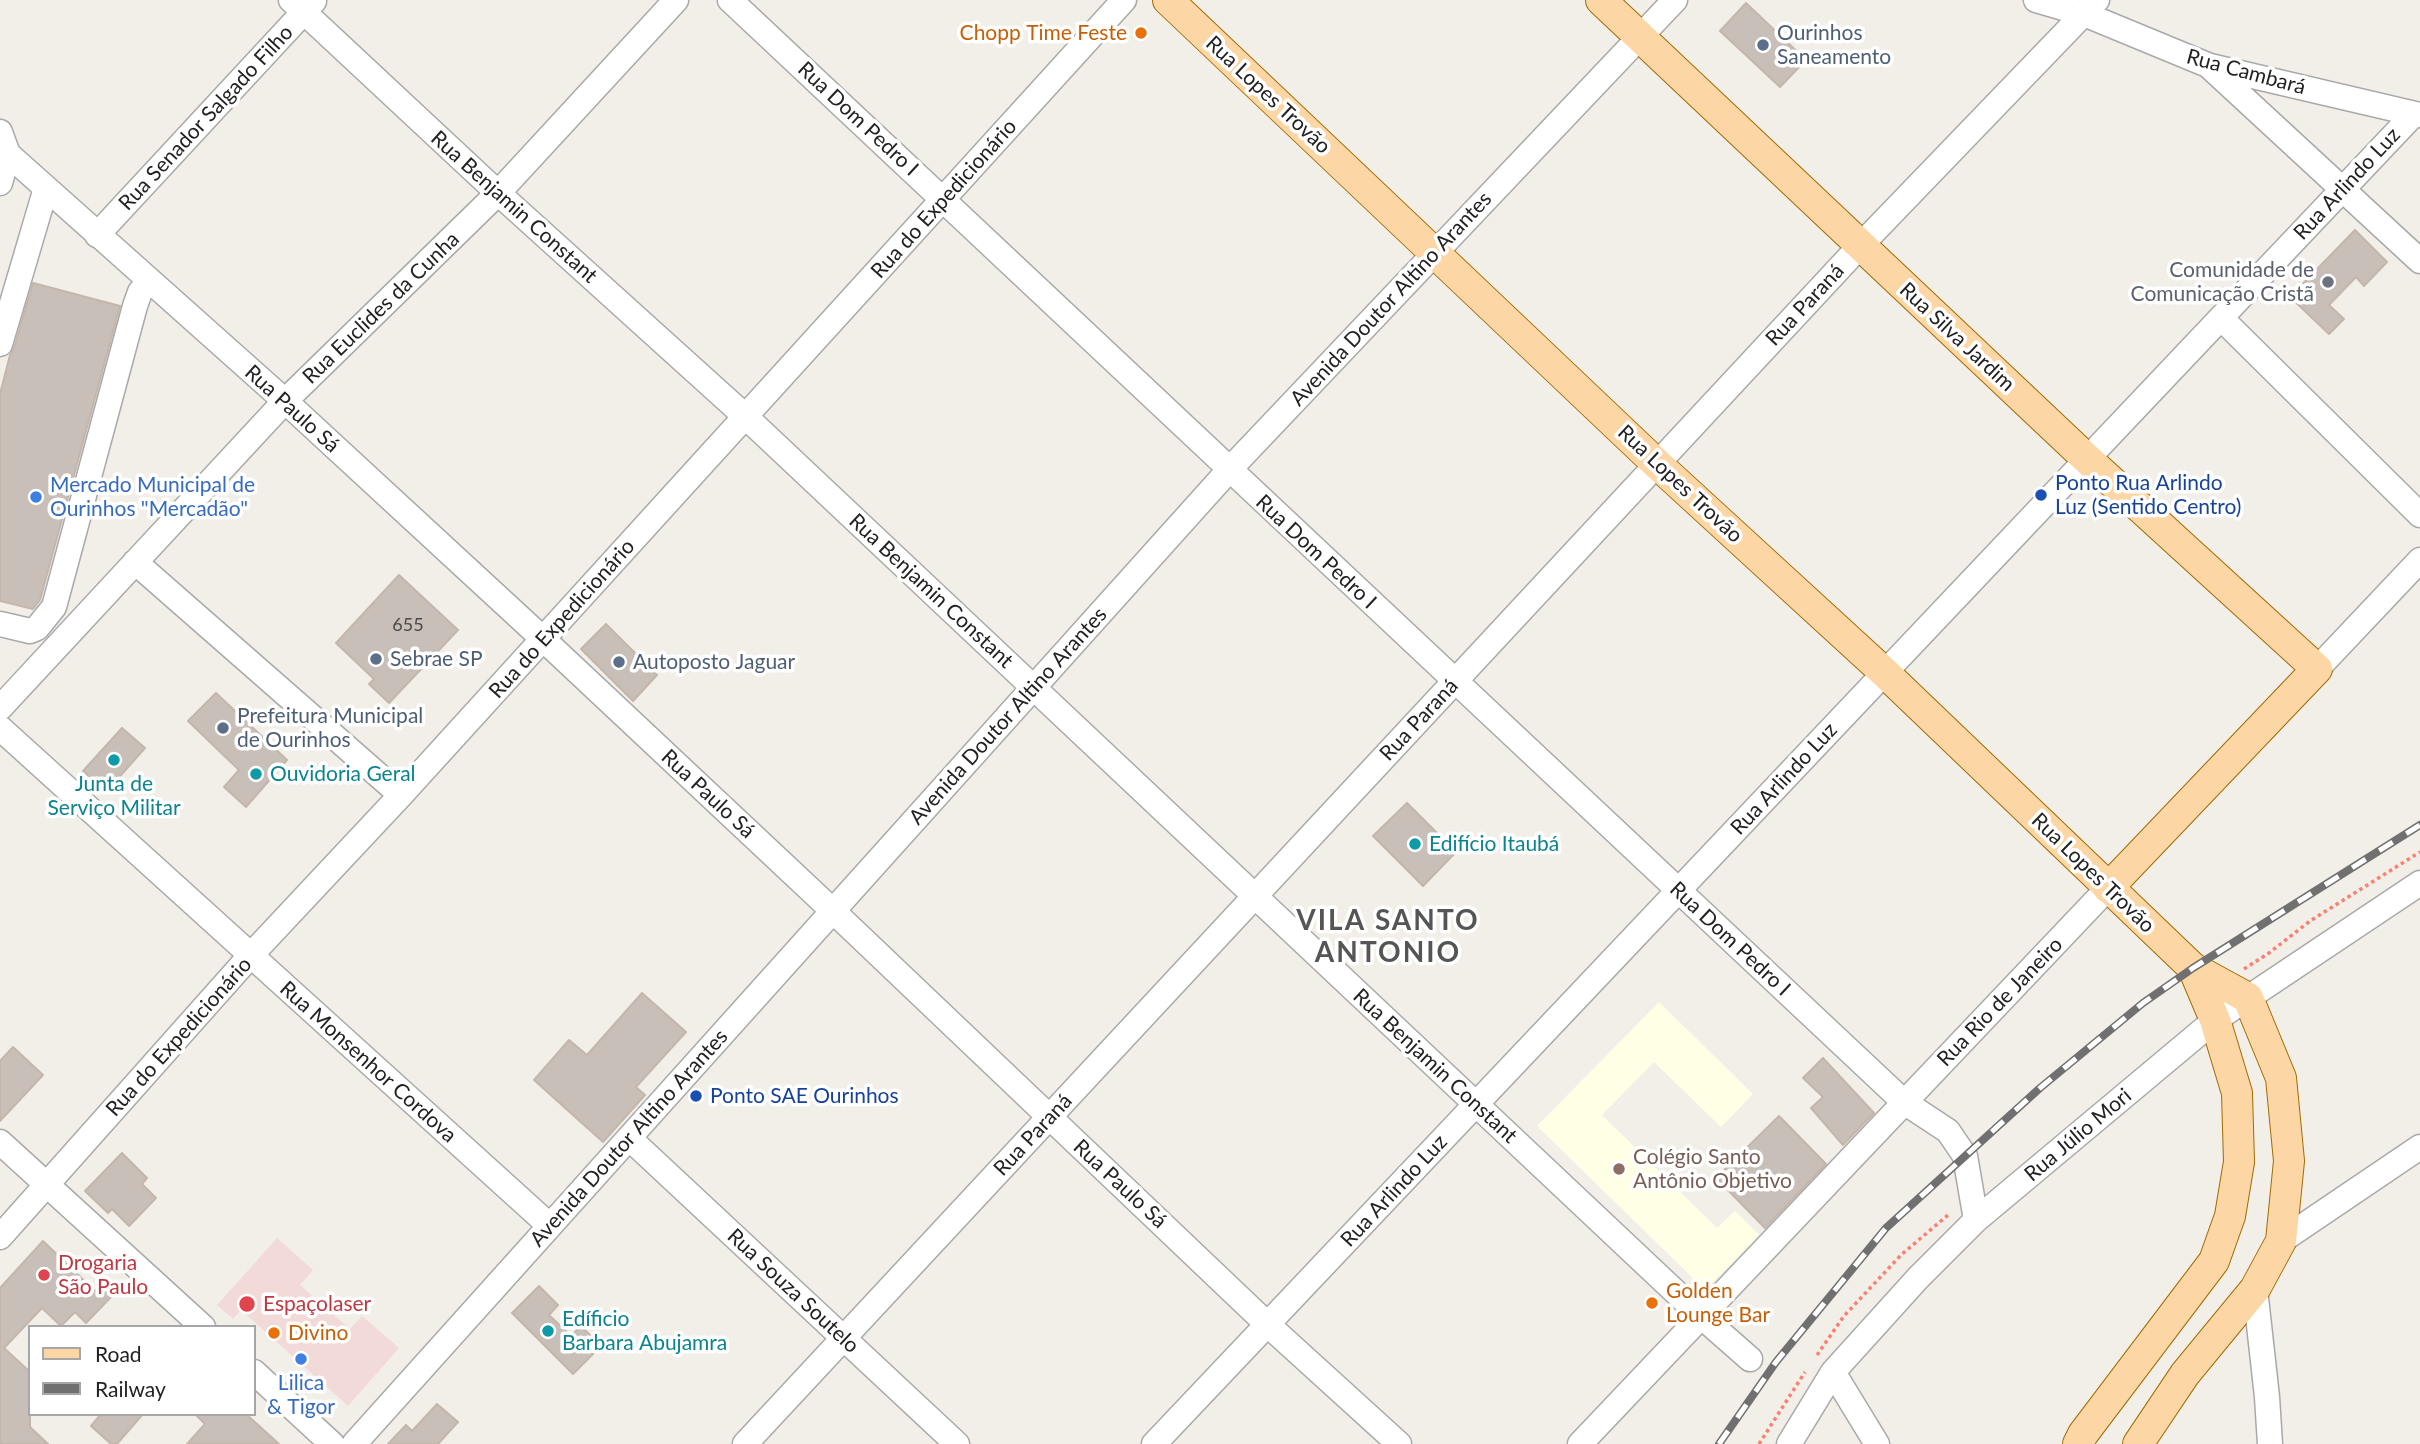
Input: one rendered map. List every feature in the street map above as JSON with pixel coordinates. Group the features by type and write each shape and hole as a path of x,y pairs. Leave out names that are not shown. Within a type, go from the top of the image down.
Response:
{"main road":[{"name":"Rua Lopes Trovão","path":"1168,0 1657,464 1885,673 2193,968"},
{"name":"Rua Silva Jardim","path":"1601,0 2087,459 2317,669"},
{"name":"Rua Rio de Janeiro","path":"2108,888 2317,669"},
{"path":"2138,1444 2185,1374 2255,1289 2281,1241 2289,1161 2281,1078 2248,998 2193,968"},
{"path":"2078,1444 2214,1261 2230,1216 2239,1162 2237,1093 2215,1020 2193,968"}],"street":[{"name":"Rua Euclides da Cunha","path":"0,708 285,401 498,193 676,0"},
{"name":"Rua Dom Pedro I","path":"730,0 1904,1102 1948,1131 1965,1156 1976,1220"},
{"name":"Rua do Expedicionário","path":"0,1237 251,956 401,795 1124,0"},
{"name":"Avenida Doutor Altino Arantes","path":"354,1444 1229,470 1675,0"},
{"name":"Rua Cambará","path":"2036,0 2090,7 2210,66 2417,115"},
{"name":"Rua Benjamin Constant","path":"303,4 498,193 746,417 1701,1316 1750,1359"},
{"name":"Rua Senador Salgado Filho","path":"97,235 303,4"},
{"name":"Rua Paraná","path":"745,1444 1860,246 2090,7"},
{"path":"2210,66 2420,261"},
{"name":"Rua Arlindo Luz","path":"1154,1444 2342,190 2417,115"},
{"name":"Rua Paulo Sá","path":"4,143 46,188 97,235 285,401 543,639 1267,1324 1399,1444"},
{"path":"0,183 4,143"},
{"path":"0,344 46,188"},
{"path":"0,624 30,631 37,628 54,607 135,306 140,292 149,282"},
{"path":"2221,318 2420,515"},
{"name":"Rua Rio de Janeiro","path":"2317,669 2420,560"},
{"path":"135,562 401,795"},
{"name":"Rua Monsenhor Cordova","path":"0,728 550,1226"},
{"name":"Rua Júlio Mori","path":"1789,1444 1833,1372 1918,1278 1976,1220 2215,1020 2420,883"},
{"name":"Rua Rio de Janeiro","path":"1580,1444 2108,888"},
{"name":"Rua Souza Soutelo","path":"629,1138 957,1444"},
{"path":"0,1142 201,1325"},
{"path":"2281,1241 2420,1147"},
{"path":"2255,1289 2270,1444"},
{"path":"1833,1372 1877,1444"},
{"path":"256,1375 332,1444"}],"shaded area":[{"name":"Colégio Santo Antônio Objetivo","path":"1659,1002 1753,1094 1721,1127 1654,1062 1602,1115 1717,1228 1735,1211 1759,1235 1705,1290 1537,1126"},
{"path":"277,1238 313,1270 300,1285 350,1329 362,1316 399,1348 348,1406 241,1310 233,1319 217,1305"}],"building":[{"name":"Ourinhos Saneamento","path":"1746,3 1806,60 1780,87 1720,31"},
{"name":"Comunidade de Comunicação Cristã","path":"2355,230 2387,262 2364,286 2356,277 2329,305 2344,319 2329,334 2290,297"},
{"name":"Mercado Municipal de Ourinhos \"Mercadão\"","path":"33,283 120,306 40,600 33,609 0,601 0,394"},
{"path":"399,575 458,630 389,703 369,684 374,679 336,643"},
{"name":"Autoposto Jaguar","path":"606,624 657,675 633,701 581,649"},
{"path":"216,693 287,760 246,807 224,787 239,770 188,721"},
{"name":"Junta de Serviço Militar","path":"122,728 145,748 106,792 83,771"},
{"name":"Edifício Itaubá","path":"1407,803 1456,852 1423,886 1373,836"},
{"path":"642,993 686,1032 636,1087 645,1095 603,1142 534,1080 569,1040 587,1055"},
{"path":"13,1047 43,1075 0,1121 0,1061"},
{"path":"1823,1058 1874,1113 1843,1145 1811,1108 1823,1097 1803,1078"},
{"path":"1779,1116 1826,1164 1765,1228 1716,1178"},
{"path":"122,1153 147,1178 142,1184 156,1198 129,1226 112,1209 108,1213 85,1191"},
{"path":"43,1241 95,1291 100,1285 111,1297 86,1323 75,1312 60,1325 42,1308 4,1348 28,1370 30,1427 48,1444 0,1444 0,1288"},
{"name":"Edíficio Barbara Abujamra","path":"539,1286 558,1305 549,1315 571,1336 581,1326 601,1346 573,1374 512,1313"},
{"path":"437,1404 458,1422 438,1444 388,1444 406,1425 412,1431"},
{"path":"99,1416 141,1416 117,1444 111,1444 91,1426"},
{"path":"197,1416 248,1416 279,1444 187,1444 205,1424"}],"railway":[{"path":"1719,1444 1776,1362 1886,1228 2040,1088 2143,1003 2193,968 2420,825"}],"place":[{"name":"Chopp Time Feste","path":"1141,33"},
{"name":"Ourinhos Saneamento","path":"1763,45"},
{"name":"Comunidade de Comunicação Cristã","path":"2328,282"},
{"name":"Ponto Rua Arlindo Luz (Sentido Centro)","path":"2041,495"},
{"name":"Mercado Municipal de Ourinhos \"Mercadão\"","path":"36,497"},
{"name":"Sebrae SP","path":"376,659"},
{"name":"Autoposto Jaguar","path":"619,662"},
{"name":"Prefeitura Municipal de Ourinhos","path":"223,728"},
{"name":"Junta de Serviço Militar","path":"114,760"},
{"name":"Ouvidoria Geral","path":"256,774"},
{"name":"Edifício Itaubá","path":"1415,844"},
{"name":"Ponto SAE Ourinhos","path":"696,1096"},
{"name":"Colégio Santo Antônio Objetivo","path":"1619,1169"},
{"name":"Drogaria São Paulo","path":"44,1275"},
{"name":"Golden Lounge Bar","path":"1652,1303"},
{"name":"Espaçolaser","path":"247,1304"},
{"name":"Edíficio Barbara Abujamra","path":"548,1331"},
{"name":"Divino","path":"274,1333"},
{"name":"Lilica & Tigor","path":"301,1359"}],"district":[{"name":"VILA SANTO ANTONIO","path":"1388,937"}]}
